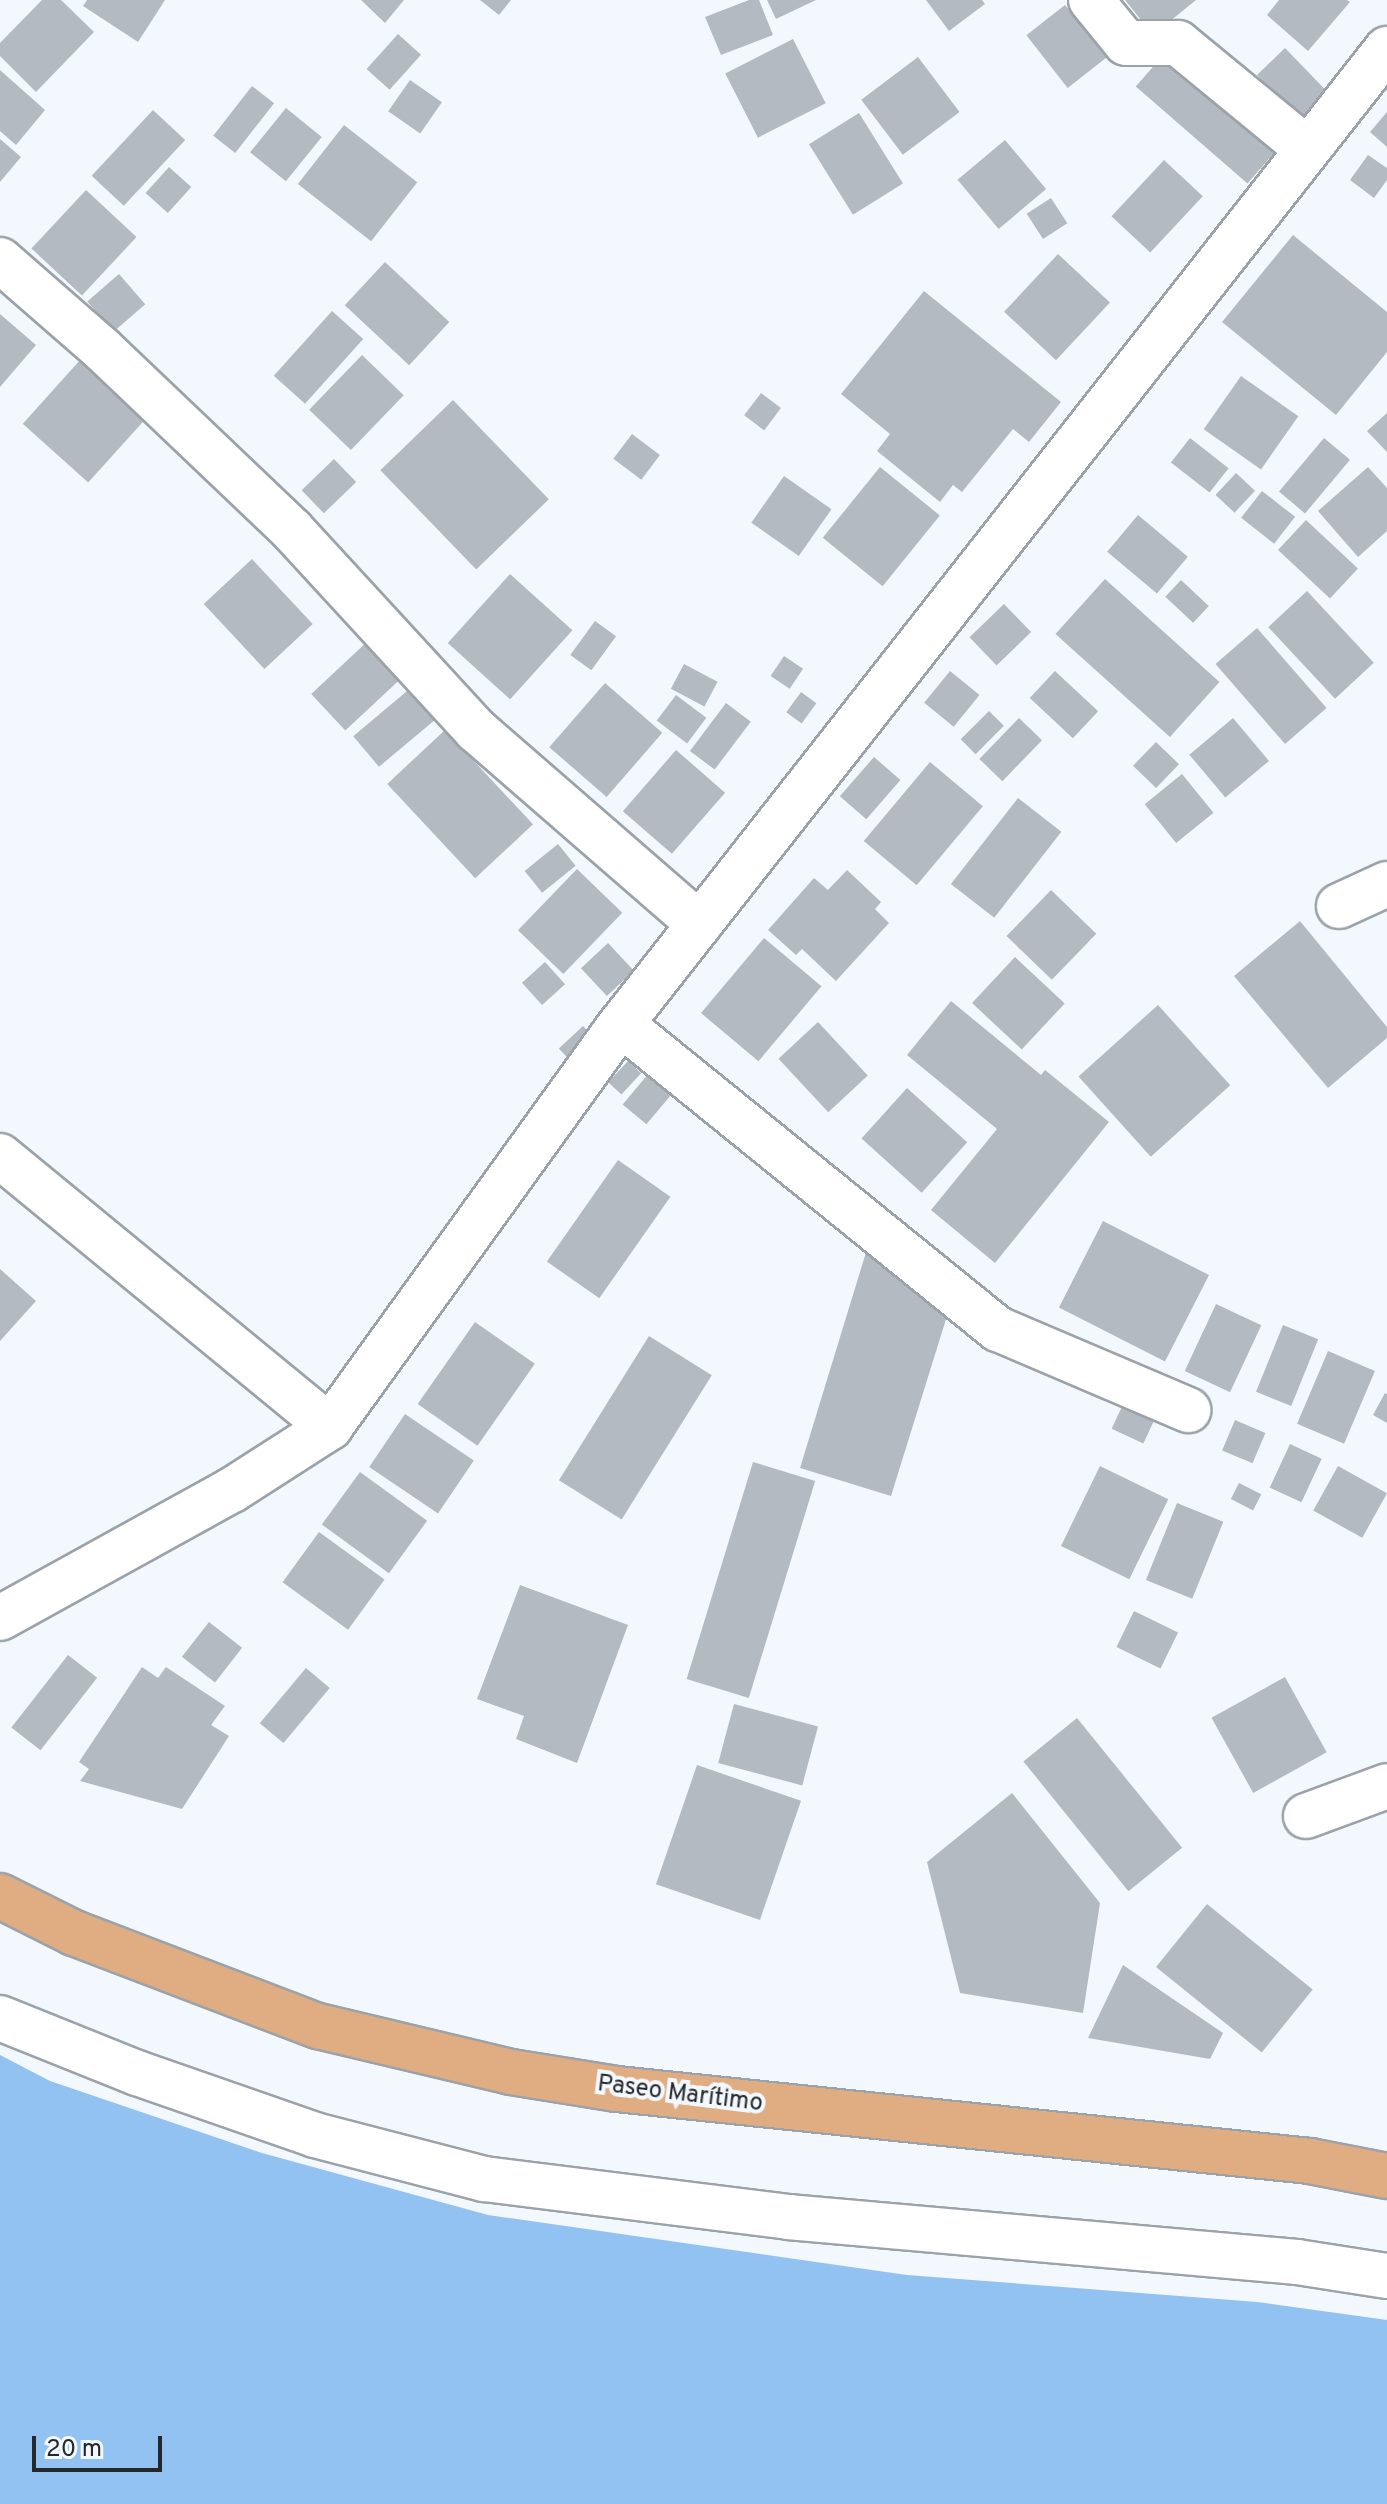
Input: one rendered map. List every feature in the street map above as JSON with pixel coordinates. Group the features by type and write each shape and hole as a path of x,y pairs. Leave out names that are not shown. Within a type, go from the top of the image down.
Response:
{"main road":[{"name":"Paseo Marítimo","path":"0,1896 74,1933 318,2026 511,2072 617,2089 1310,2161 1387,2176"}],"street":[{"path":"1091,0 1126,43 1178,43 1307,149"},
{"path":"0,1618 232,1490 330,1427 621,1024 1387,49"},
{"path":"0,260 102,349 292,530 476,730 699,924"},
{"path":"1339,906 1387,884"},
{"path":"621,1024 998,1329 1188,1410"},
{"path":"0,1156 330,1427"},
{"path":"1306,1816 1387,1786"},
{"path":"0,2018 137,2073 315,2135 484,2179 788,2217 1297,2262 1387,2276"}],"water":[{"path":"0,2055 50,2081 262,2153 488,2215 907,2275 1257,2302 1387,2320 1387,2504 0,2504"}],"building":[{"path":"42,0 61,0 94,32 36,92 0,56 0,43"},
{"path":"87,0 165,0 138,42 83,6"},
{"path":"361,0 404,0 385,23"},
{"path":"480,0 511,0 499,15"},
{"path":"749,0 759,0 773,35 721,55 705,17"},
{"path":"767,0 816,0 776,19"},
{"path":"926,0 982,0 985,4 949,31"},
{"path":"1125,0 1196,0 1153,35"},
{"path":"1279,0 1350,2 1308,51 1267,15"},
{"path":"1065,5 1106,58 1068,88 1026,35"},
{"path":"398,34 421,55 390,90 367,69"},
{"path":"793,39 826,103 758,138 725,74"},
{"path":"1285,48 1328,93 1300,120 1257,75"},
{"path":"1164,54 1276,151 1247,184 1136,86"},
{"path":"918,57 960,112 903,155 861,100"},
{"path":"0,70 45,110 16,145 0,131"},
{"path":"410,80 442,102 420,133 388,111"},
{"path":"252,86 274,103 235,153 213,136"},
{"path":"286,108 322,137 286,181 250,152"},
{"path":"153,110 185,140 124,206 92,176"},
{"path":"1387,112 1387,147 1370,132"},
{"path":"859,113 903,183 853,215 809,144"},
{"path":"344,125 417,182 371,241 298,184"},
{"path":"0,139 21,157 0,182"},
{"path":"1005,140 1046,189 999,229 958,180"},
{"path":"1368,155 1387,168 1387,180 1374,198 1350,180"},
{"path":"1164,160 1203,196 1150,252 1111,216"},
{"path":"169,167 191,187 168,213 146,193"},
{"path":"86,190 136,237 82,296 31,249"},
{"path":"1051,198 1067,223 1043,239 1027,214"},
{"path":"1293,235 1387,312 1387,352 1336,415 1222,322"},
{"path":"1058,254 1110,302 1056,360 1004,312"},
{"path":"385,262 449,322 409,365 345,305"},
{"path":"119,274 145,304 114,332 87,302"},
{"path":"924,291 1061,402 1029,442 1013,429 962,492 953,485 940,502 877,451 890,434 841,394"},
{"path":"332,311 363,339 305,404 274,376"},
{"path":"0,314 36,345 0,387"},
{"path":"362,355 404,395 351,450 309,410"},
{"path":"81,359 146,418 88,483 23,424"},
{"path":"1241,376 1298,416 1261,469 1204,429"},
{"path":"761,393 781,408 764,430 744,415"},
{"path":"453,400 549,499 476,569 380,470"},
{"path":"1387,413 1387,452 1367,431"},
{"path":"632,434 660,455 641,480 613,459"},
{"path":"1190,438 1229,468 1210,493 1171,462"},
{"path":"1324,438 1350,460 1305,513 1279,492"},
{"path":"334,459 356,482 324,513 302,490"},
{"path":"880,467 940,515 883,586 823,538"},
{"path":"1368,467 1387,488 1387,531 1358,557 1318,511"},
{"path":"1236,473 1255,491 1235,513 1216,495"},
{"path":"784,476 832,509 799,556 751,523"},
{"path":"1262,491 1295,517 1274,544 1241,518"},
{"path":"1138,515 1188,557 1157,594 1107,552"},
{"path":"1306,520 1358,568 1330,598 1278,550"},
{"path":"252,559 313,624 264,669 204,604"},
{"path":"510,574 572,630 510,699 448,643"},
{"path":"1105,579 1219,682 1170,737 1055,634"},
{"path":"1181,580 1209,606 1193,623 1165,597"},
{"path":"1307,591 1374,663 1335,699 1268,627"},
{"path":"1004,604 1031,632 997,665 969,637"},
{"path":"595,621 616,636 591,670 570,655"},
{"path":"1257,628 1327,708 1285,744 1215,664"},
{"path":"369,640 403,677 345,730 311,694"},
{"path":"784,656 803,669 790,689 771,676"},
{"path":"684,664 718,682 704,707 671,689"},
{"path":"950,671 980,695 954,727 924,703"},
{"path":"1055,671 1098,711 1073,738 1030,698"},
{"path":"605,683 662,733 607,797 549,747"},
{"path":"413,686 439,717 379,767 353,736"},
{"path":"801,692 816,703 802,723 786,712"},
{"path":"676,695 706,718 687,743 657,721"},
{"path":"726,703 751,722 715,770 690,751"},
{"path":"989,711 1004,726 976,754 961,739"},
{"path":"1019,718 1042,740 1002,781 979,759"},
{"path":"1233,718 1269,761 1225,798 1189,755"},
{"path":"445,730 533,824 475,878 387,784"},
{"path":"1156,742 1179,764 1156,788 1133,766"},
{"path":"676,750 725,793 672,854 623,811"},
{"path":"874,757 900,780 866,819 840,796"},
{"path":"930,762 983,806 917,885 864,841"},
{"path":"1182,774 1213,813 1176,843 1145,804"},
{"path":"1018,798 1061,832 994,918 951,884"},
{"path":"558,844 576,866 542,893 525,871"},
{"path":"577,869 622,913 563,974 518,930"},
{"path":"847,870 881,902 875,909 889,923 836,981 802,949 796,955 768,930 814,878 828,890"},
{"path":"1051,890 1096,934 1052,980 1007,936"},
{"path":"1300,921 1387,1027 1387,1038 1328,1088 1234,976"},
{"path":"764,938 821,986 758,1061 701,1013"},
{"path":"608,943 634,971 607,996 581,968"},
{"path":"1015,957 1065,1003 1022,1049 972,1003"},
{"path":"545,962 565,984 542,1005 522,983"},
{"path":"951,1001 1041,1075 1045,1070 1109,1122 995,1263 931,1210 997,1129 907,1055"},
{"path":"1158,1005 1230,1085 1151,1157 1078,1077"},
{"path":"818,1022 868,1075 828,1112 779,1059"},
{"path":"583,1026 595,1039 571,1062 559,1049"},
{"path":"628,1061 641,1073 621,1094 608,1082"},
{"path":"649,1073 673,1093 646,1124 623,1104"},
{"path":"907,1088 967,1142 922,1193 861,1139"},
{"path":"618,1160 670,1197 599,1298 547,1262"},
{"path":"1103,1221 1209,1275 1165,1361 1059,1307"},
{"path":"867,1249 947,1316 891,1496 800,1468"},
{"path":"0,1269 36,1301 0,1341"},
{"path":"1216,1304 1261,1325 1230,1392 1185,1371"},
{"path":"475,1322 535,1364 477,1446 418,1404"},
{"path":"1283,1325 1318,1339 1291,1406 1256,1392"},
{"path":"649,1336 712,1375 622,1519 559,1480"},
{"path":"1328,1351 1375,1371 1344,1444 1297,1424"},
{"path":"1387,1394 1387,1423 1373,1415"},
{"path":"1126,1398 1158,1413 1143,1444 1112,1429"},
{"path":"405,1414 474,1460 438,1513 369,1467"},
{"path":"1235,1420 1265,1433 1252,1463 1222,1450"},
{"path":"1290,1444 1322,1459 1301,1502 1270,1488"},
{"path":"753,1462 815,1481 749,1698 687,1679"},
{"path":"1100,1466 1168,1499 1129,1579 1061,1546"},
{"path":"1338,1466 1387,1493 1362,1538 1313,1511"},
{"path":"360,1472 427,1521 389,1573 322,1525"},
{"path":"1239,1483 1261,1494 1253,1510 1231,1499"},
{"path":"1177,1503 1223,1522 1192,1599 1146,1580"},
{"path":"319,1532 385,1580 348,1630 283,1582"},
{"path":"520,1585 628,1625 577,1763 516,1739 524,1716 477,1699"},
{"path":"1134,1611 1178,1632 1161,1668 1116,1647"},
{"path":"209,1622 242,1648 215,1683 182,1657"},
{"path":"68,1655 97,1678 41,1750 11,1727"},
{"path":"142,1667 158,1678 166,1667 225,1706 211,1725 229,1736 182,1809 80,1781 89,1769 79,1762"},
{"path":"306,1668 330,1688 283,1743 260,1723"},
{"path":"1285,1677 1327,1752 1253,1793 1212,1718"},
{"path":"734,1704 818,1727 802,1785 718,1763"},
{"path":"1077,1718 1182,1848 1128,1891 1023,1761"},
{"path":"697,1765 801,1801 760,1920 656,1884"},
{"path":"1012,1793 1100,1903 1083,2013 960,1993 927,1862"},
{"path":"1207,1904 1313,1990 1262,2053 1156,1967"},
{"path":"1123,1965 1223,2033 1210,2059 1088,2038"}]}
